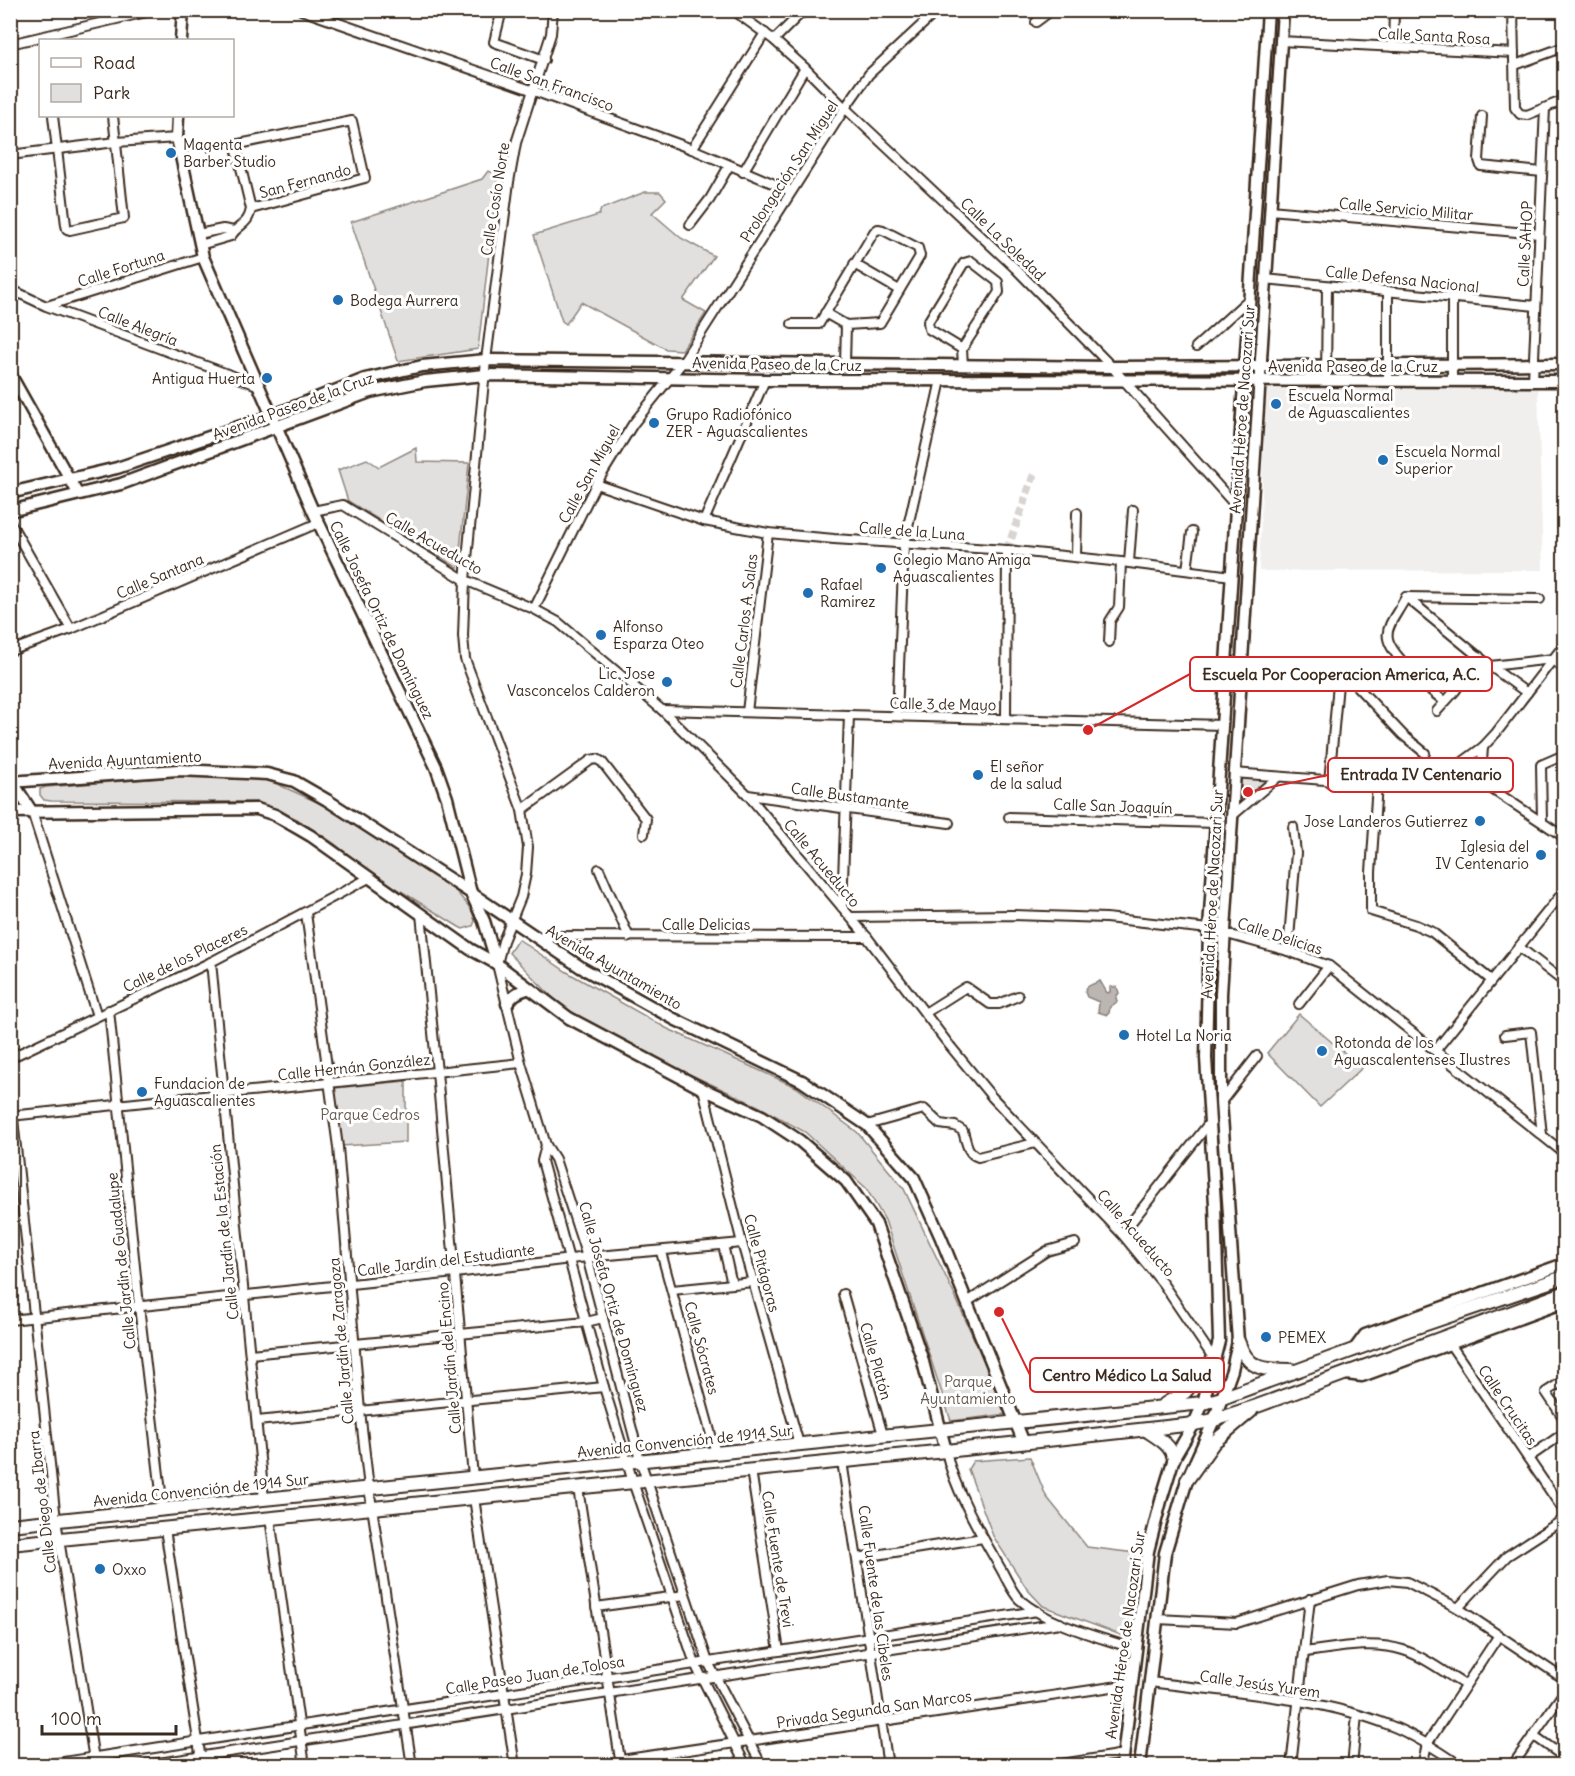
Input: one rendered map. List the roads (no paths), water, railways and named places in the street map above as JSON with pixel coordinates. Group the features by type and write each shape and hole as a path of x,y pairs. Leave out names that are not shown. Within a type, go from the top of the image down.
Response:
{"main road":[{"path":"181,39 183,10"},
{"name":"Avenida Héroe de Nacozari Sur","path":"1123,1760 1148,1551 1174,1458 1194,1424 1203,1403 1219,1341 1206,1058 1209,929 1268,10"},
{"name":"Avenida Héroe de Nacozari Sur","path":"1140,1766 1166,1553 1187,1480 1214,1420 1232,1370 1238,1341 1221,1102 1221,994 1283,10"},
{"name":"Calle Josefa Ortiz de Domínguez","path":"178,117 177,138 203,257 318,522 436,767 447,798 471,893 484,921 497,964"},
{"name":"Avenida Paseo de la Cruz","path":"10,493 117,468 271,416 365,379 422,366 486,360 1112,367 1564,364"},
{"name":"Avenida Paseo de la Cruz","path":"10,511 121,484 370,392 425,381 485,375 765,380 1564,381"},
{"name":"Avenida Ayuntamiento","path":"11,780 178,770 267,774 294,781 471,893 582,968 674,1019 802,1081 867,1125 914,1178 968,1302 1024,1443"},
{"path":"11,780 32,812"},
{"path":"10,812 257,809 275,816 311,836 470,949 497,964 568,1018 703,1089 762,1116 800,1141 846,1181 876,1224 922,1358 945,1451"},
{"path":"507,1004 512,996 527,989"},
{"name":"Avenida Convención de 1914 Sur","path":"1354,1350 1365,1335 1564,1264"},
{"name":"Avenida Convención de 1914 Sur","path":"10,1525 1203,1403 1564,1277"},
{"path":"10,1544 1194,1424 1257,1406 1564,1293"},
{"path":"1343,1374 1362,1376 1564,1302"},
{"path":"1238,1341 1243,1355 1253,1364 1267,1370 1301,1370"},
{"path":"1158,1407 1185,1392 1214,1359"},
{"path":"1187,1480 1214,1442 1257,1406"},
{"path":"1146,1430 1166,1443 1174,1458"}],"street":[{"path":"10,44 155,10"},
{"name":"Calle San Francisco","path":"301,10 692,149 791,191"},
{"path":"502,10 494,42 544,60"},
{"name":"Calle Cosío Norte","path":"497,964 520,897 526,874 528,847 522,810 465,659 463,636 465,580 486,360 509,182 516,143 551,34 553,10"},
{"name":"Calle La Soledad","path":"733,10 774,40 805,68 1015,268 1112,367 1236,506"},
{"path":"774,40 804,10"},
{"name":"Prolongación San Miguel","path":"682,363 868,74 938,10"},
{"path":"1036,22 1052,10"},
{"path":"1393,47 1394,10"},
{"path":"1513,10 1515,108 1520,114 1527,115 1564,100"},
{"path":"692,149 765,33"},
{"name":"Calle Santa Rosa","path":"1280,41 1514,54"},
{"path":"1515,65 1564,47"},
{"path":"743,172 805,68"},
{"name":"Calle SAHOP","path":"1533,381 1545,108"},
{"path":"1482,116 1479,160 1481,166 1542,172"},
{"path":"52,117 58,148 66,225 70,230 124,218 113,117"},
{"name":"San Fernando","path":"352,121 365,178 251,208 236,147 352,121"},
{"path":"10,155 116,142 177,138"},
{"path":"690,225 710,199 729,166"},
{"path":"199,240 225,239 231,236 234,231 244,225 251,208"},
{"name":"Calle Servicio Militar","path":"1270,210 1539,234"},
{"path":"792,324 819,324 854,264 878,229 918,248 920,256 880,323 846,325 825,314"},
{"name":"Calle Fortuna","path":"46,306 203,257"},
{"path":"963,349 927,326 964,263 971,261 998,282 999,292 963,349 963,365"},
{"path":"854,264 899,290"},
{"name":"Calle Defensa Nacional","path":"1265,279 1536,306"},
{"path":"1326,381 1327,286"},
{"name":"Calle Alegría","path":"10,289 46,306 257,385"},
{"path":"1388,291 1388,381"},
{"path":"1452,298 1452,381"},
{"path":"1196,347 1248,300"},
{"path":"845,363 846,325"},
{"name":"Calle San Miguel","path":"534,609 596,484 633,424 682,363"},
{"path":"10,373 78,494"},
{"path":"704,521 765,380"},
{"path":"897,716 904,544 941,380"},
{"name":"Calle de la Luna","path":"596,484 704,521 768,533 1007,550 1233,576"},
{"name":"Calle Acueducto","path":"313,511 343,505 465,580 534,609 558,622 662,710 748,795 851,917 992,1097 1122,1234 1163,1284 1214,1359"},
{"path":"1109,642 1110,621 1119,607 1133,510"},
{"path":"1076,557 1077,513"},
{"path":"10,522 71,629"},
{"name":"Calle Santana","path":"10,651 71,629 318,522"},
{"path":"1187,570 1192,532"},
{"name":"Calle Carlos A. Salas","path":"747,712 768,533"},
{"path":"1006,719 1007,550"},
{"path":"1406,597 1540,599"},
{"path":"1406,597 1490,666 1527,693"},
{"path":"1402,662 1390,648 1387,633 1406,597"},
{"path":"1234,773 1329,782 1409,783 1457,766 1483,747 1496,733 1564,645"},
{"path":"1437,711 1479,656"},
{"path":"1490,666 1553,659 1564,669"},
{"path":"1329,782 1339,673 1349,678 1403,735 1425,753"},
{"path":"1422,684 1445,702"},
{"name":"Calle 3 de Mayo","path":"662,710 1222,724"},
{"path":"842,907 849,715"},
{"path":"1483,747 1482,762 1491,789"},
{"path":"1542,821 1541,765 1564,754"},
{"path":"522,810 591,760 597,759 602,762 646,819 644,834"},
{"path":"1457,766 1564,837"},
{"path":"1232,816 1278,777"},
{"path":"1377,784 1371,872 1371,911 1432,932 1491,980"},
{"name":"Calle Bustamante","path":"748,795 949,823"},
{"path":"32,812 97,1016"},
{"name":"Calle San Joaquín","path":"1009,816 1216,823"},
{"path":"1288,951 1296,853 1293,827"},
{"path":"599,868 629,938"},
{"name":"Calle de los Placeres","path":"10,1058 211,962 369,878"},
{"path":"1435,1051 1564,891"},
{"name":"Calle Jardín de Zaragoza","path":"306,913 338,1147 360,1411 369,1488 412,1766"},
{"name":"Calle Jardín del Encino","path":"420,914 437,1072 473,1477"},
{"name":"Calle Delicias","path":"851,917 1013,915 1106,918 1209,929 1288,951 1329,966 1564,1153"},
{"name":"Calle Delicias","path":"544,936 867,937"},
{"path":"1519,947 1564,982"},
{"name":"Calle Jardín de la Estación","path":"211,962 264,1499"},
{"name":"Calle Josefa Ortiz de Domínguez","path":"497,964 521,1063 546,1144 555,1159 587,1257 640,1460 708,1662 762,1766"},
{"path":"1299,1004 1329,966"},
{"path":"925,1012 966,987 990,1004 999,1004 1018,996"},
{"name":"Calle Jardín de Guadalupe","path":"109,1010 139,1306 163,1509"},
{"path":"1505,1035 1531,1032 1542,1135"},
{"path":"1221,1102 1257,1056"},
{"name":"Calle Hernán González","path":"12,1116 521,1063"},
{"name":"Calle Pitágoras","path":"703,1089 742,1243 799,1444"},
{"name":"Calle Diego de Ibarra","path":"10,1091 58,1540 95,1766"},
{"path":"867,1125 924,1109 940,1124 956,1126 963,1131 970,1153 974,1156 978,1157 1035,1143"},
{"path":"1122,1234 1210,1122"},
{"name":"Calle Josefa Ortiz de Domínguez","path":"546,1144 543,1161 586,1323 633,1482 695,1664 746,1766"},
{"name":"Calle Jardín del Estudiante","path":"10,1320 455,1273 570,1258 661,1252 742,1243"},
{"path":"968,1302 1047,1251 1075,1243"},
{"path":"723,1245 732,1284"},
{"name":"Calle Sócrates","path":"661,1252 716,1453"},
{"path":"672,1290 753,1282"},
{"name":"Calle Platón","path":"843,1294 883,1435"},
{"path":"250,1354 586,1323 603,1318"},
{"name":"Calle Crucitas","path":"1450,1344 1564,1511"},
{"path":"1563,1381 1546,1392 1564,1419"},
{"path":"257,1421 604,1387"},
{"path":"1528,1458 1564,1433"},
{"path":"945,1451 949,1467 983,1538 1017,1598 1060,1623 1137,1650"},
{"name":"Calle Fuente de las Cibeles","path":"842,1461 888,1766"},
{"name":"Calle Fuente de Trevi","path":"751,1470 779,1651"},
{"path":"578,1488 621,1763"},
{"path":"474,1498 515,1766"},
{"path":"270,1518 305,1766"},
{"path":"1458,1608 1507,1556 1564,1519"},
{"path":"165,1529 202,1766"},
{"path":"857,1558 983,1538"},
{"path":"1157,1619 1237,1623 1358,1585 1388,1580 1407,1582 1458,1608 1564,1679"},
{"path":"596,1608 685,1595"},
{"path":"1291,1766 1310,1599"},
{"name":"Calle Paseo Juan de Tolosa","path":"38,1766 1037,1611"},
{"name":"Calle Paseo Juan de Tolosa","path":"139,1766 1060,1623"},
{"path":"1422,1766 1427,1744 1499,1635"},
{"path":"1305,1652 1375,1645 1403,1650 1465,1685"},
{"name":"Calle Jesús Yurem","path":"1151,1682 1299,1701 1357,1715 1391,1726 1427,1744 1461,1766"},
{"name":"Privada Segunda San Marcos","path":"621,1763 735,1743 1132,1684"},
{"path":"1512,1766 1564,1692"},
{"path":"1352,1766 1357,1715"},
{"path":"1533,1736 1564,1757"},
{"path":"1049,1766 1123,1760"}],"tunnel":[{"path":"1007,550 1034,474"}],"place":[{"name":"Magenta Barber Studio","path":"171,153"},
{"name":"Bodega Aurrera","path":"338,300"},
{"name":"Antigua Huerta","path":"267,378"},
{"name":"Escuela Normal de Aguascalientes","path":"1276,404"},
{"name":"Grupo Radiofónico ZER - Aguascalientes","path":"654,423"},
{"name":"Escuela Normal Superior","path":"1383,460"},
{"name":"Colegio Mano Amiga Aguascalientes","path":"881,568"},
{"name":"Rafael Ramirez","path":"808,593"},
{"name":"Alfonso Esparza Oteo","path":"601,635"},
{"name":"Lic. Jose Vasconcelos Calderon","path":"667,682"},
{"name":"Escuela Por Cooperacion America, A.C.","path":"1088,730"},
{"name":"El señor de la salud","path":"978,775"},
{"name":"Entrada IV Centenario","path":"1248,792"},
{"name":"Jose Landeros Gutierrez","path":"1480,821"},
{"name":"Iglesia del IV Centenario","path":"1541,855"},
{"name":"Hotel La Noria","path":"1124,1035"},
{"name":"Rotonda de los Aguascalentenses Ilustres","path":"1322,1051"},
{"name":"Fundacion de Aguascalientes","path":"142,1092"},
{"name":"Centro Médico La Salud","path":"999,1312"},
{"name":"PEMEX","path":"1266,1337"},
{"name":"Oxxo","path":"100,1569"}],"park label":[{"name":"Parque Cedros","path":"370,1114"},
{"name":"Parque Ayuntamiento","path":"968,1390"}]}
